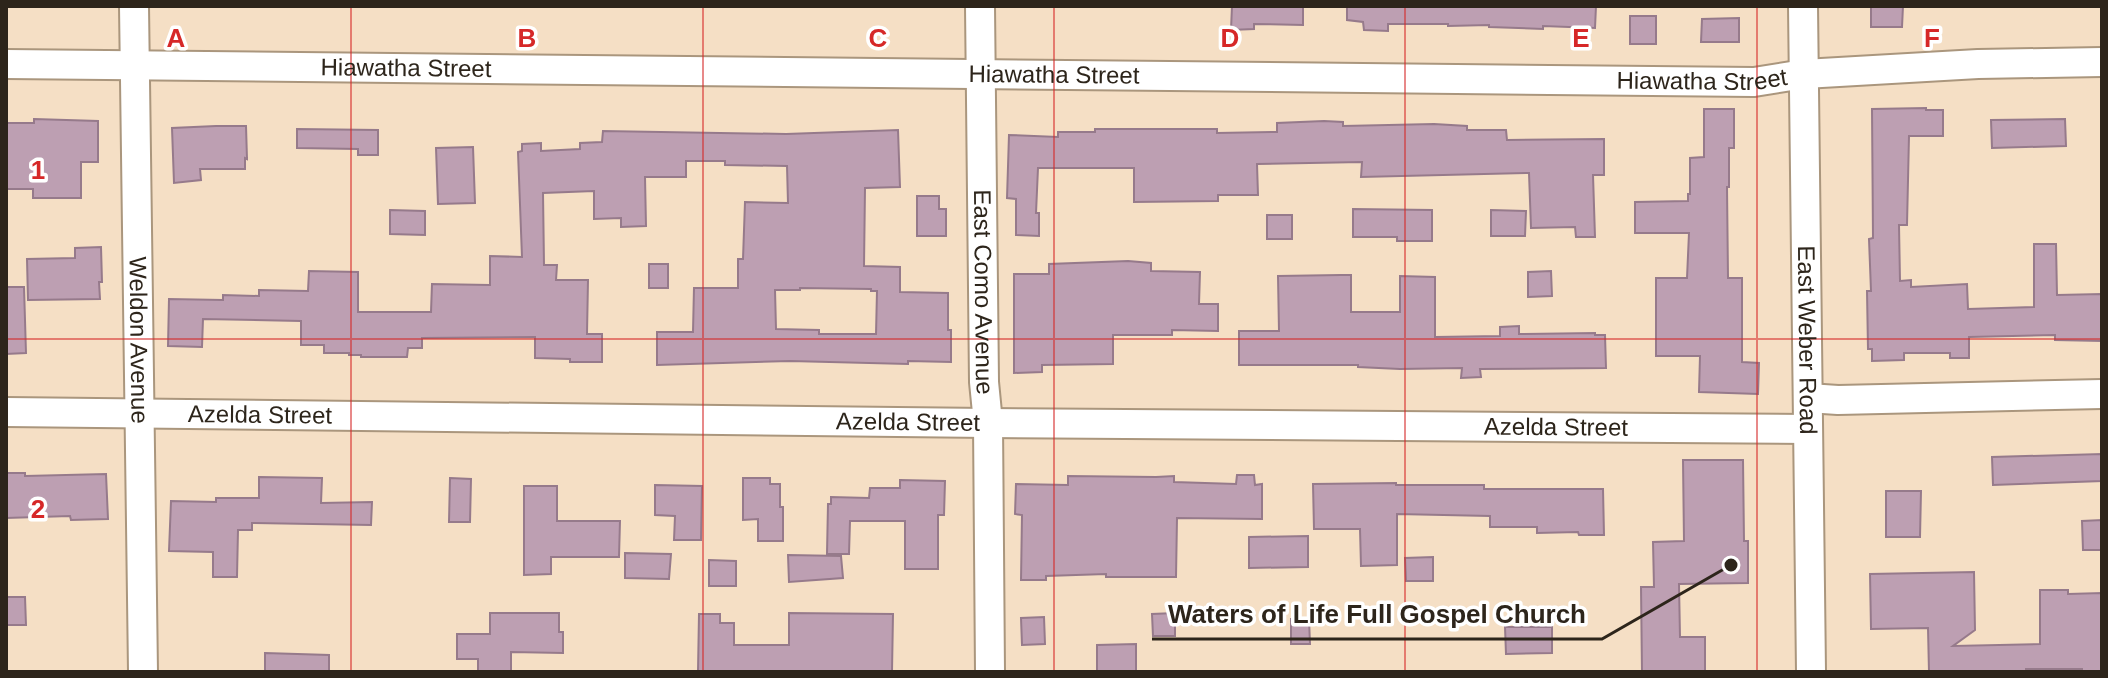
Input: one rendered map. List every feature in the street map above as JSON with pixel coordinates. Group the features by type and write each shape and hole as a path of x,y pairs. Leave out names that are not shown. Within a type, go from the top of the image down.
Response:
{"street":[{"name":"Weldon Avenue","path":"134,6 143,672"},
{"name":"East Como Avenue","path":"980,6 990,672"},
{"name":"East Weber Road","path":"1803,6 1811,672"},
{"name":"Hiawatha Street","path":"6,64 1754,82 1804,74 1978,64 2102,62"},
{"path":"1808,398 1838,400 2102,394"},
{"name":"Azelda Street","path":"6,412 1808,429"}],"building":[{"path":"1232,6 1303,6 1303,25 1254,24 1254,29 1231,30"},
{"path":"1347,6 1596,6 1595,28 1388,24 1388,31 1364,30 1363,22 1347,20"},
{"path":"1871,6 1903,6 1902,27 1871,27"},
{"path":"1630,16 1656,16 1656,44 1630,44"},
{"path":"1739,18 1739,42 1701,42 1702,19"},
{"path":"1704,109 1734,109 1734,148 1729,148 1727,187 1728,278 1742,278 1742,362 1759,363 1758,394 1699,392 1700,356 1656,356 1656,278 1687,278 1689,233 1635,233 1635,202 1688,201 1690,158 1704,157"},
{"path":"1872,109 1943,110 1943,136 1909,136 1907,225 1899,225 1900,281 1911,280 1911,287 1967,284 1968,309 2034,307 2034,244 2056,244 2057,295 2102,294 2102,341 2055,340 2055,335 1969,337 1969,358 1950,358 1950,353 1904,353 1904,360 1872,361 1872,349 1868,349 1867,291 1871,291 1869,239 1873,238"},
{"path":"34,119 98,121 98,162 81,162 81,198 33,198 33,189 6,189 6,123 34,123"},
{"path":"2065,119 2066,146 1992,148 1991,120"},
{"path":"1343,122 1343,126 1434,124 1467,126 1467,130 1506,130 1507,140 1604,139 1604,175 1593,175 1595,237 1576,237 1575,227 1531,228 1529,173 1361,177 1362,162 1257,164 1258,195 1218,195 1218,201 1134,202 1134,168 1038,168 1036,213 1039,213 1039,236 1016,235 1016,199 1007,198 1009,135 1058,137 1058,132 1095,132 1095,129 1277,132 1277,123"},
{"path":"246,126 245,169 200,169 201,180 174,183 172,128"},
{"path":"297,129 378,130 378,155 358,155 358,149 297,148"},
{"path":"898,130 900,187 865,188 864,266 900,267 900,292 948,293 951,362 790,361 657,365 657,332 693,332 694,288 738,288 738,259 743,259 745,202 788,203 787,166 725,165 725,161 686,161 686,177 645,177 646,226 621,227 621,218 594,219 594,191 543,193 544,265 557,265 556,280 588,280 587,334 602,334 602,362 535,358 535,337 422,338 422,348 408,348 407,357 324,353 324,345 301,345 301,321 203,319 202,347 168,346 169,299 223,300 223,295 259,296 259,290 308,291 309,271 358,272 358,312 431,312 432,284 490,285 490,256 522,257 518,152 522,151 522,144 541,143 541,151 580,149 580,143 602,142 603,131 786,134","holes":["775,290 877,291 876,334 819,334 819,330 776,329"]},
{"path":"473,147 475,203 438,204 436,148"},
{"path":"917,196 939,196 939,209 946,209 946,236 917,236"},
{"path":"1353,209 1432,210 1432,241 1353,237"},
{"path":"390,210 425,211 425,235 390,234"},
{"path":"1491,210 1526,211 1525,236 1491,236"},
{"path":"1267,215 1292,215 1292,239 1267,239"},
{"path":"101,247 100,299 28,300 27,259 75,258 75,248"},
{"path":"1151,263 1151,271 1200,272 1199,304 1218,304 1218,331 1172,330 1172,335 1113,335 1113,364 1042,365 1042,372 1014,373 1014,274 1049,274 1049,264"},
{"path":"649,264 668,264 668,288 649,288"},
{"path":"1551,271 1552,296 1528,297 1528,272"},
{"path":"1351,275 1351,312 1400,312 1400,276 1435,277 1435,337 1500,336 1500,327 1519,326 1519,334 1595,333 1605,335 1606,368 1480,369 1481,377 1461,378 1462,368 1239,365 1239,331 1279,331 1278,276"},
{"path":"6,287 24,287 26,353 6,354"},
{"path":"2102,454 2102,481 1993,485 1992,457"},
{"path":"1683,460 1743,460 1748,583 1679,584 1680,637 1705,637 1705,672 1642,672 1641,587 1654,587 1653,542 1684,541"},
{"path":"6,473 25,473 25,476 106,474 108,519 71,520 70,516 6,518"},
{"path":"1237,475 1254,475 1255,485 1262,484 1262,519 1177,518 1176,577 1106,577 1106,574 1021,580 1022,515 1015,514 1016,484 1068,485 1068,476 1174,476 1174,482 1236,484"},
{"path":"259,477 322,478 321,503 372,502 371,525 252,523 252,530 238,530 237,577 213,577 213,552 169,551 171,501 216,502 216,498 259,498"},
{"path":"450,478 471,479 470,522 449,522"},
{"path":"743,478 770,478 770,484 780,484 783,541 758,541 758,519 743,520"},
{"path":"900,480 945,481 944,515 938,515 938,569 905,569 905,521 850,521 849,554 827,554 828,504 831,504 831,497 869,498 870,488 900,488"},
{"path":"1313,484 1484,485 1484,489 1603,489 1604,535 1537,533 1537,527 1490,527 1490,516 1397,514 1397,565 1361,566 1360,529 1314,529"},
{"path":"655,485 702,486 701,540 674,540 675,516 655,515"},
{"path":"524,486 557,486 557,521 620,521 619,557 551,557 551,574 524,575"},
{"path":"1886,491 1921,491 1920,537 1886,537"},
{"path":"2102,520 2102,550 2083,550 2082,521"},
{"path":"1308,536 1308,567 1249,568 1249,537"},
{"path":"625,553 671,554 669,579 625,578"},
{"path":"788,555 841,556 843,578 789,582"},
{"path":"1433,557 1433,581 1406,581 1405,558"},
{"path":"709,560 736,561 736,586 709,586"},
{"path":"1974,572 1975,630 1953,646 2040,644 2040,590 2068,590 2068,594 2102,593 2102,672 2026,669 2026,672 1929,672 1928,628 1871,629 1870,574"},
{"path":"6,597 25,597 26,625 6,625"},
{"path":"490,613 559,613 563,653 511,652 511,672 478,672 478,659 457,659 457,634 490,634"},
{"path":"789,613 893,614 892,672 698,672 699,614 720,614 720,623 734,623 734,645 789,645"},
{"path":"1175,613 1175,636 1153,636 1152,614"},
{"path":"1044,617 1045,644 1022,645 1021,618"},
{"path":"1291,619 1309,619 1310,644 1291,644"},
{"path":"1505,627 1552,627 1552,653 1506,654"},
{"path":"1136,644 1136,672 1097,672 1097,645"},
{"path":"265,653 329,655 329,672 265,672"}],"place":[{"name":"Waters of Life Full Gospel Church","path":"1731,565"}]}
